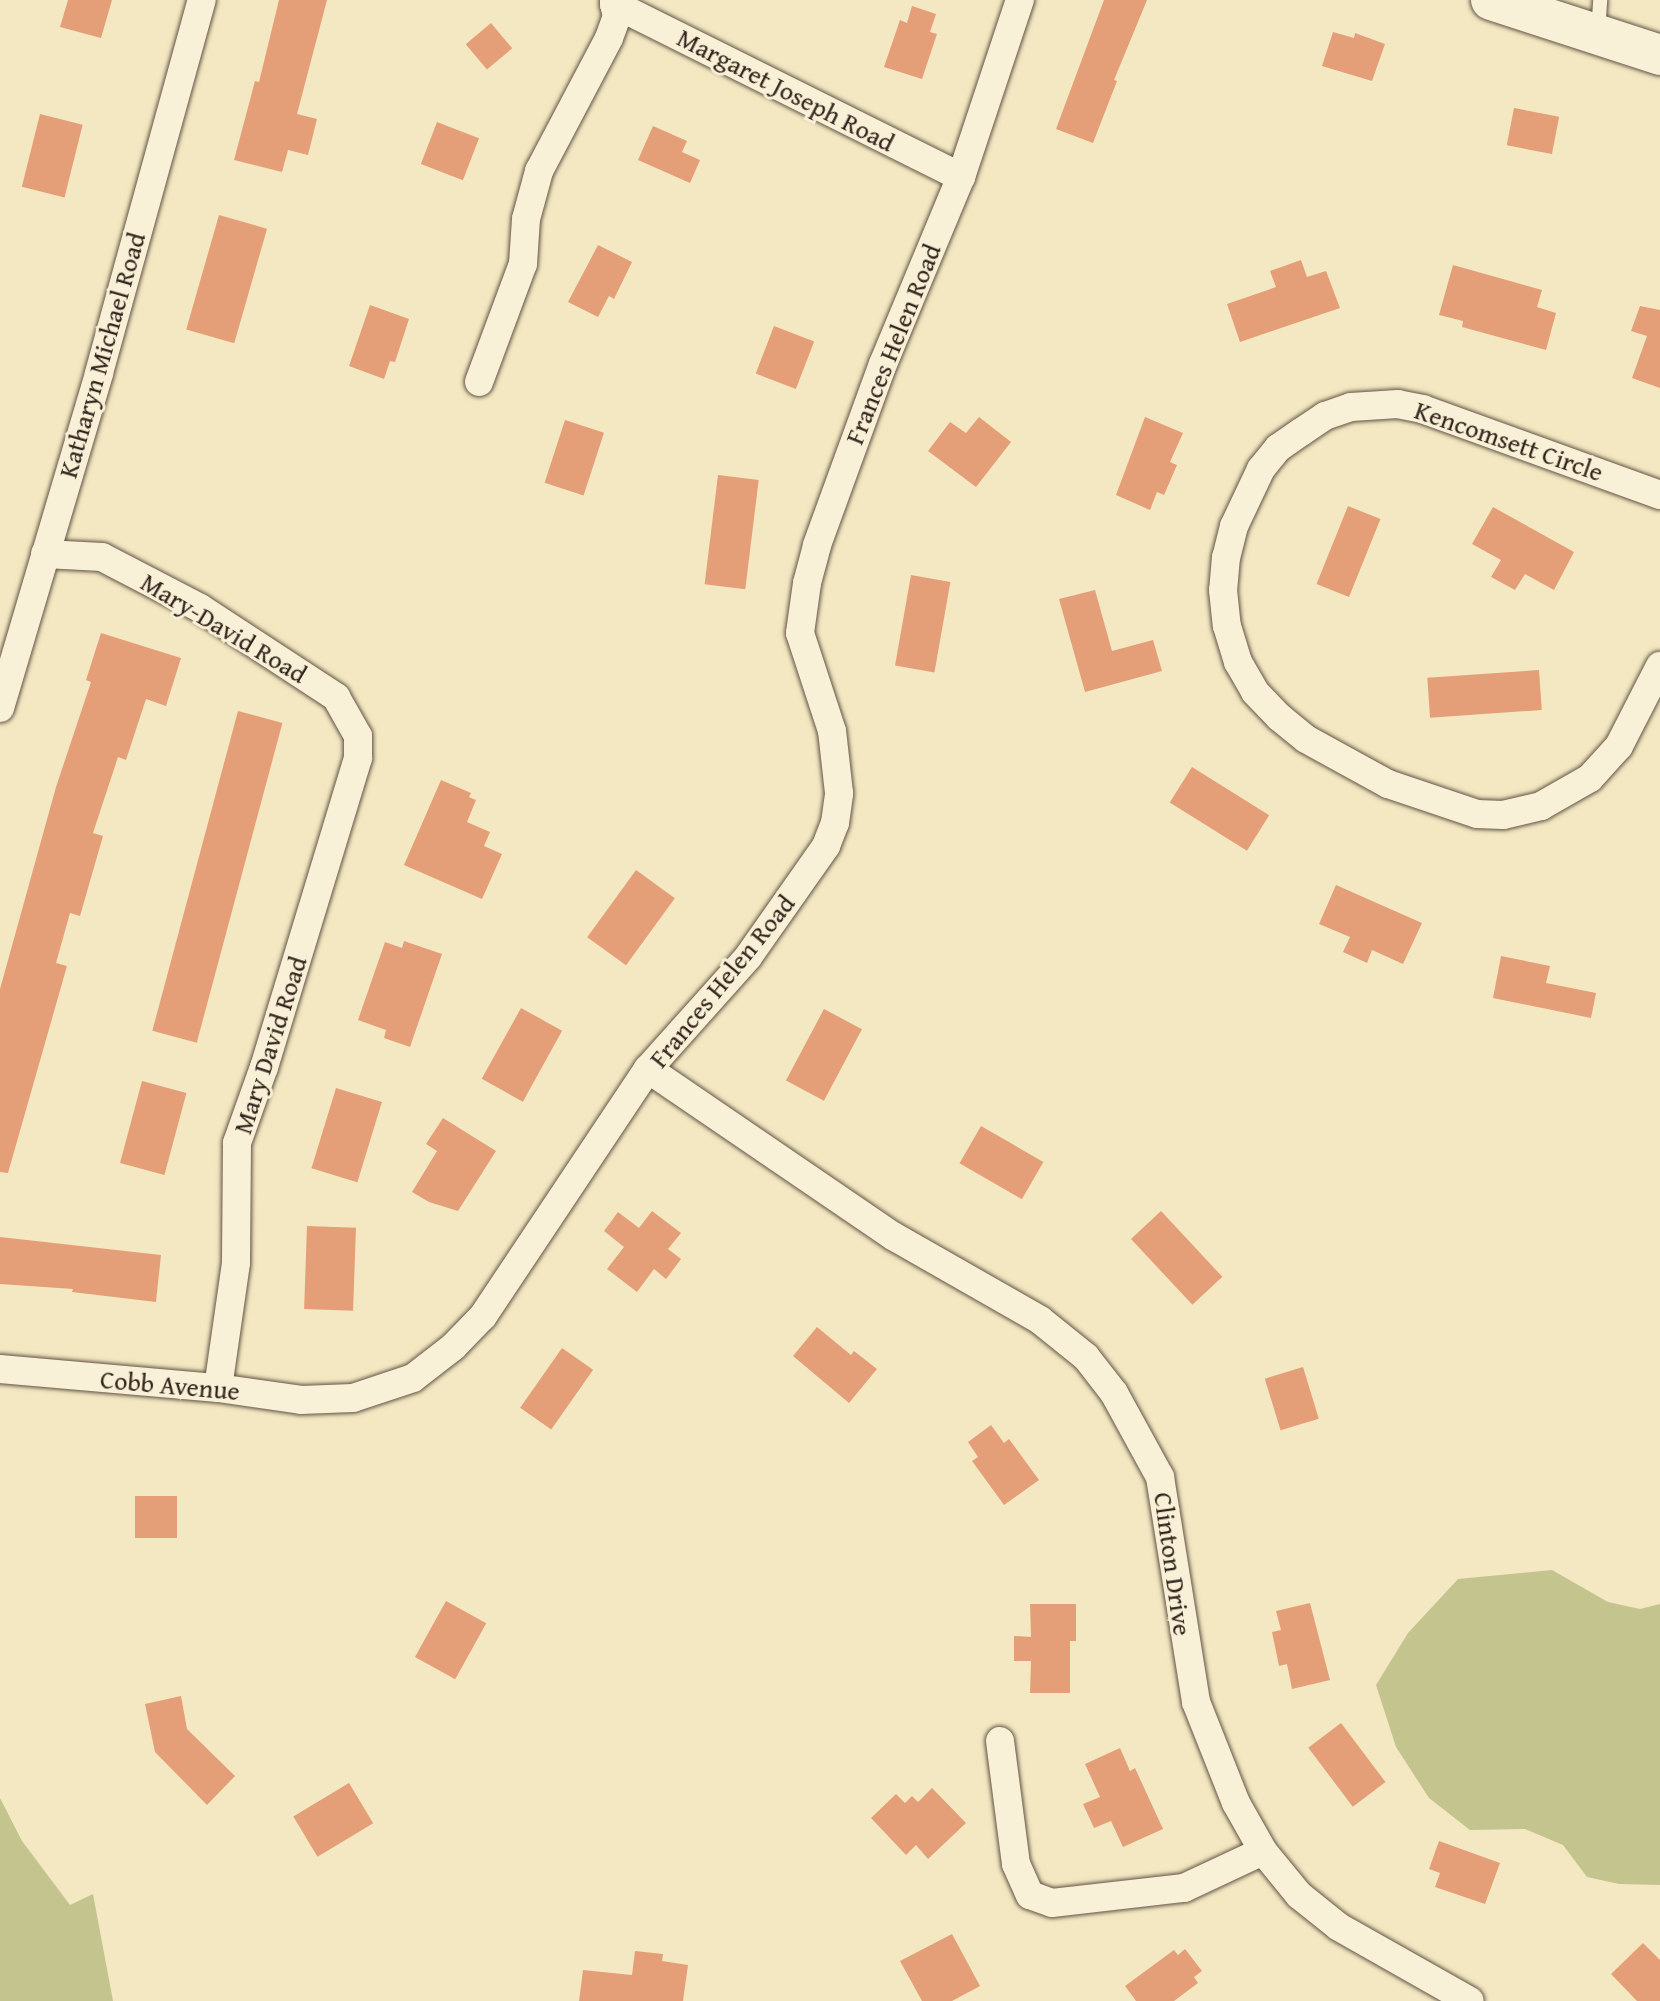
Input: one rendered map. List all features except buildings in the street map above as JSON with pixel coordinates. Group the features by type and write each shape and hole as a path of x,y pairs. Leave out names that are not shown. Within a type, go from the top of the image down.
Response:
{"main road":[{"path":"1491,0 1599,18 1660,55"}],"street":[{"name":"Katharyn Michael Road","path":"0,708 202,0"},
{"name":"Frances Helen Road","path":"339,1398 353,1398 413,1378 453,1347 483,1316 648,1069 748,957 826,846 835,823 839,793 832,731 800,633 807,583 817,545 883,364 961,177 1020,0"},
{"name":"Margaret Joseph Road","path":"614,2 961,177"},
{"path":"479,382 523,264 526,219 539,171 609,38 617,16 614,2"},
{"name":"Kencomsett Circle","path":"1660,495 1423,409 1398,404 1351,407 1325,416 1301,432 1278,448 1261,469 1234,526 1226,557 1223,590 1227,626 1238,662 1255,692 1279,717 1306,739 1388,784 1477,814 1503,815 1541,806 1590,778 1619,746 1660,666"},
{"name":"Mary-David Road","path":"45,554 102,557 200,608 298,669 336,697 358,736 358,758"},
{"name":"Mary David Road","path":"218,1388 236,1263 237,1143 268,1054 358,758"},
{"name":"Clinton Drive","path":"648,1069 893,1236 1040,1320 1086,1357 1114,1393 1160,1477 1196,1702 1236,1803 1263,1851 1299,1895 1339,1927 1470,2001"},
{"name":"Cobb Avenue","path":"0,1369 218,1388 301,1400 339,1398"},
{"path":"1000,1741 1016,1864 1030,1895 1052,1903 1184,1888 1263,1851"}],"green space":[{"path":"1552,1570 1608,1602 1640,1609 1660,1604 1660,1885 1619,1884 1587,1877 1563,1845 1525,1829 1470,1830 1429,1798 1396,1747 1376,1685 1408,1633 1458,1579"},
{"path":"0,1798 22,1841 70,1905 93,1894 113,2001 0,2001"}]}
